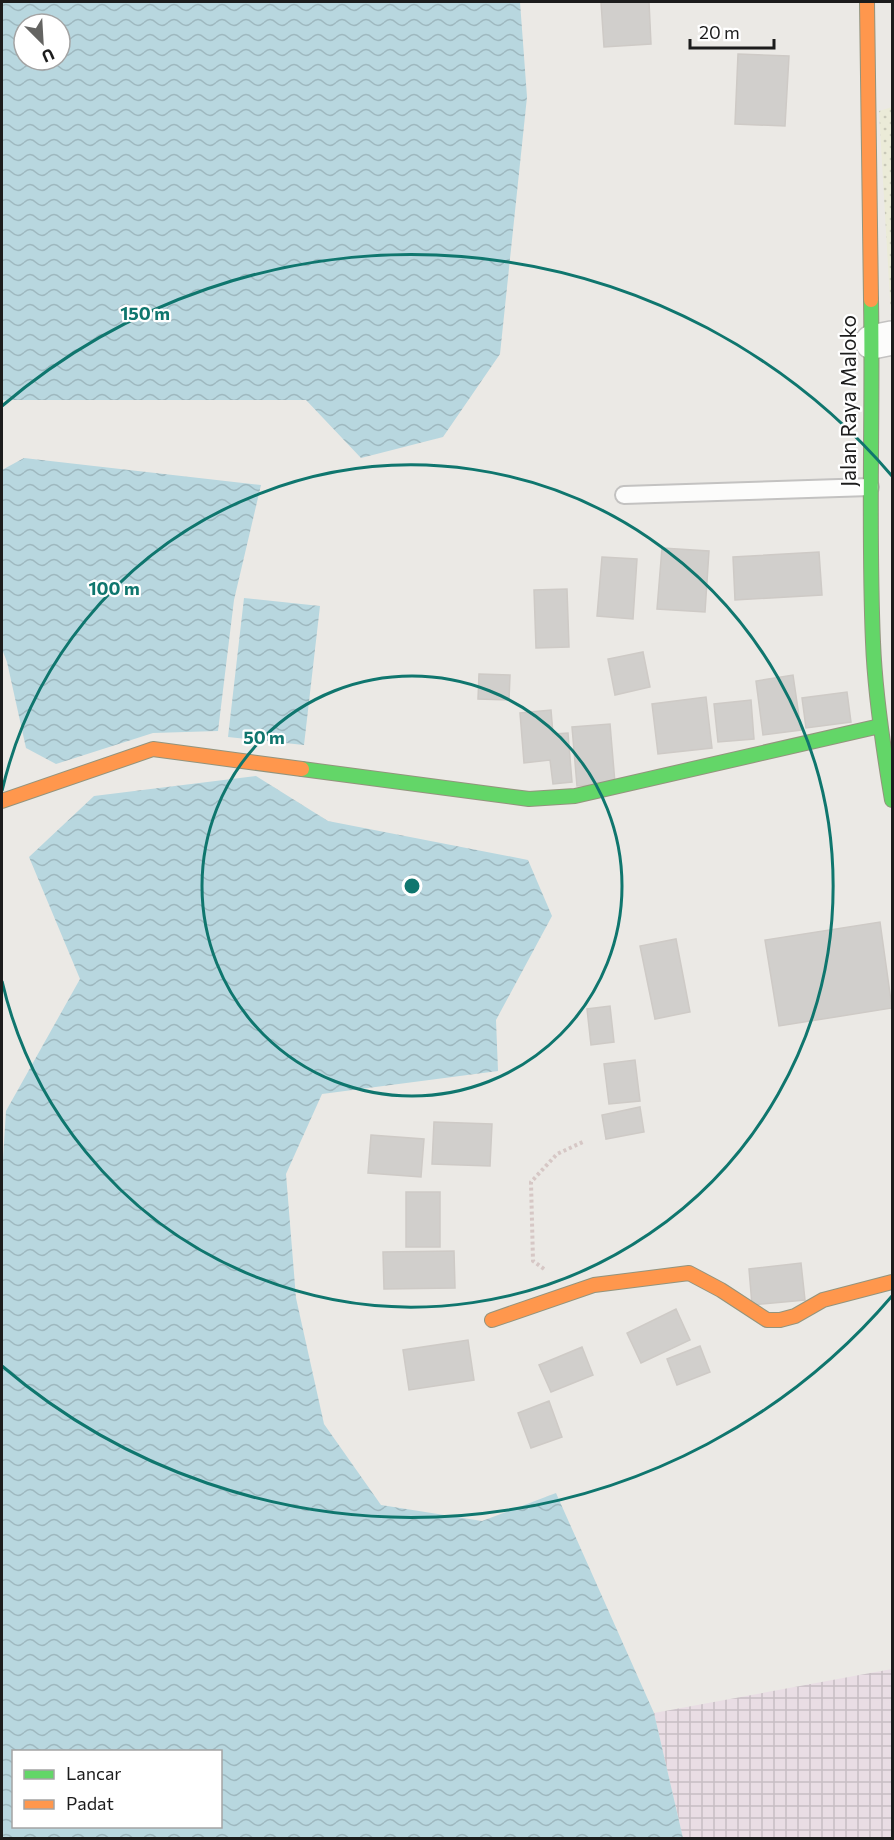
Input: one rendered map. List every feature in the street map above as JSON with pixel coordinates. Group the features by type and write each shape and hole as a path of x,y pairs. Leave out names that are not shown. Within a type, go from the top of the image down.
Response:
{"street":[{"name":"Jalan Raya Maloko","path":"867,2 882,340 870,487 873,643 880,726 892,800"},
{"path":"2,801 153,749 529,798 575,796 880,726"},
{"path":"492,1320 573,1290 594,1285 689,1273 721,1290 767,1320 795,1316 823,1300 892,1282"}],"lane":[{"path":"624,495 870,487"}],"path":[{"path":"573,1290 533,1261 531,1182 557,1154 585,1141"}],"shaded area":[{"path":"892,1669 892,1838 683,1838 654,1713"}],"green space":[{"path":"892,107 892,316 891,317 879,111"}],"water":[{"path":"2,2 520,2 527,97 500,354 443,437 361,458 306,400 2,400"},
{"path":"24,458 261,485 234,600 218,731 153,733 56,764 26,748 2,649 2,470"},
{"path":"244,598 320,606 304,745 228,737"},
{"path":"256,776 328,821 528,860 552,916 496,1020 498,1071 322,1094 286,1174 296,1298 324,1424 381,1505 482,1521 556,1493 654,1713 683,1838 2,1838 2,1174 6,1111 80,979 29,857 94,796"}],"building":[{"path":"601,2 649,2 651,44 604,47"},
{"path":"738,54 789,56 785,126 735,124"},
{"path":"662,548 709,551 705,612 657,609"},
{"path":"819,552 822,595 735,600 733,557"},
{"path":"602,557 637,559 633,619 597,616"},
{"path":"567,589 569,647 536,648 534,590"},
{"path":"643,652 650,687 615,695 608,659"},
{"path":"479,674 510,675 509,700 478,699"},
{"path":"793,675 801,730 763,735 756,681"},
{"path":"847,692 851,722 806,728 802,698"},
{"path":"706,697 712,748 658,754 652,704"},
{"path":"751,700 754,739 718,742 714,704"},
{"path":"551,710 553,734 568,733 572,782 553,784 550,760 524,763 520,713"},
{"path":"610,724 615,783 577,786 572,727"},
{"path":"880,922 892,1008 779,1026 765,940"},
{"path":"676,939 690,1012 655,1019 640,946"},
{"path":"610,1006 614,1042 591,1045 587,1009"},
{"path":"635,1060 640,1101 609,1104 604,1064"},
{"path":"640,1107 644,1132 606,1139 602,1115"},
{"path":"434,1122 492,1124 490,1166 432,1164"},
{"path":"371,1135 424,1139 421,1177 368,1173"},
{"path":"406,1192 440,1192 440,1247 406,1247"},
{"path":"454,1251 455,1288 384,1289 383,1252"},
{"path":"801,1263 805,1300 752,1305 749,1269"},
{"path":"676,1309 690,1340 641,1363 627,1333"},
{"path":"468,1340 474,1380 409,1390 403,1350"},
{"path":"700,1346 710,1372 677,1385 667,1359"},
{"path":"582,1347 593,1375 551,1392 539,1365"},
{"path":"549,1401 562,1437 531,1448 518,1413"}],"traffic: fast":[{"path":"871,300 873,642 880,721 892,800"},
{"path":"302,769 529,799 575,796 880,726"}],"traffic: slow":[{"path":"867,2 871,300"},
{"path":"2,801 153,749 302,769"},
{"path":"492,1320 594,1285 689,1273 721,1290 767,1320 780,1320 795,1316 823,1300 892,1282"}]}
